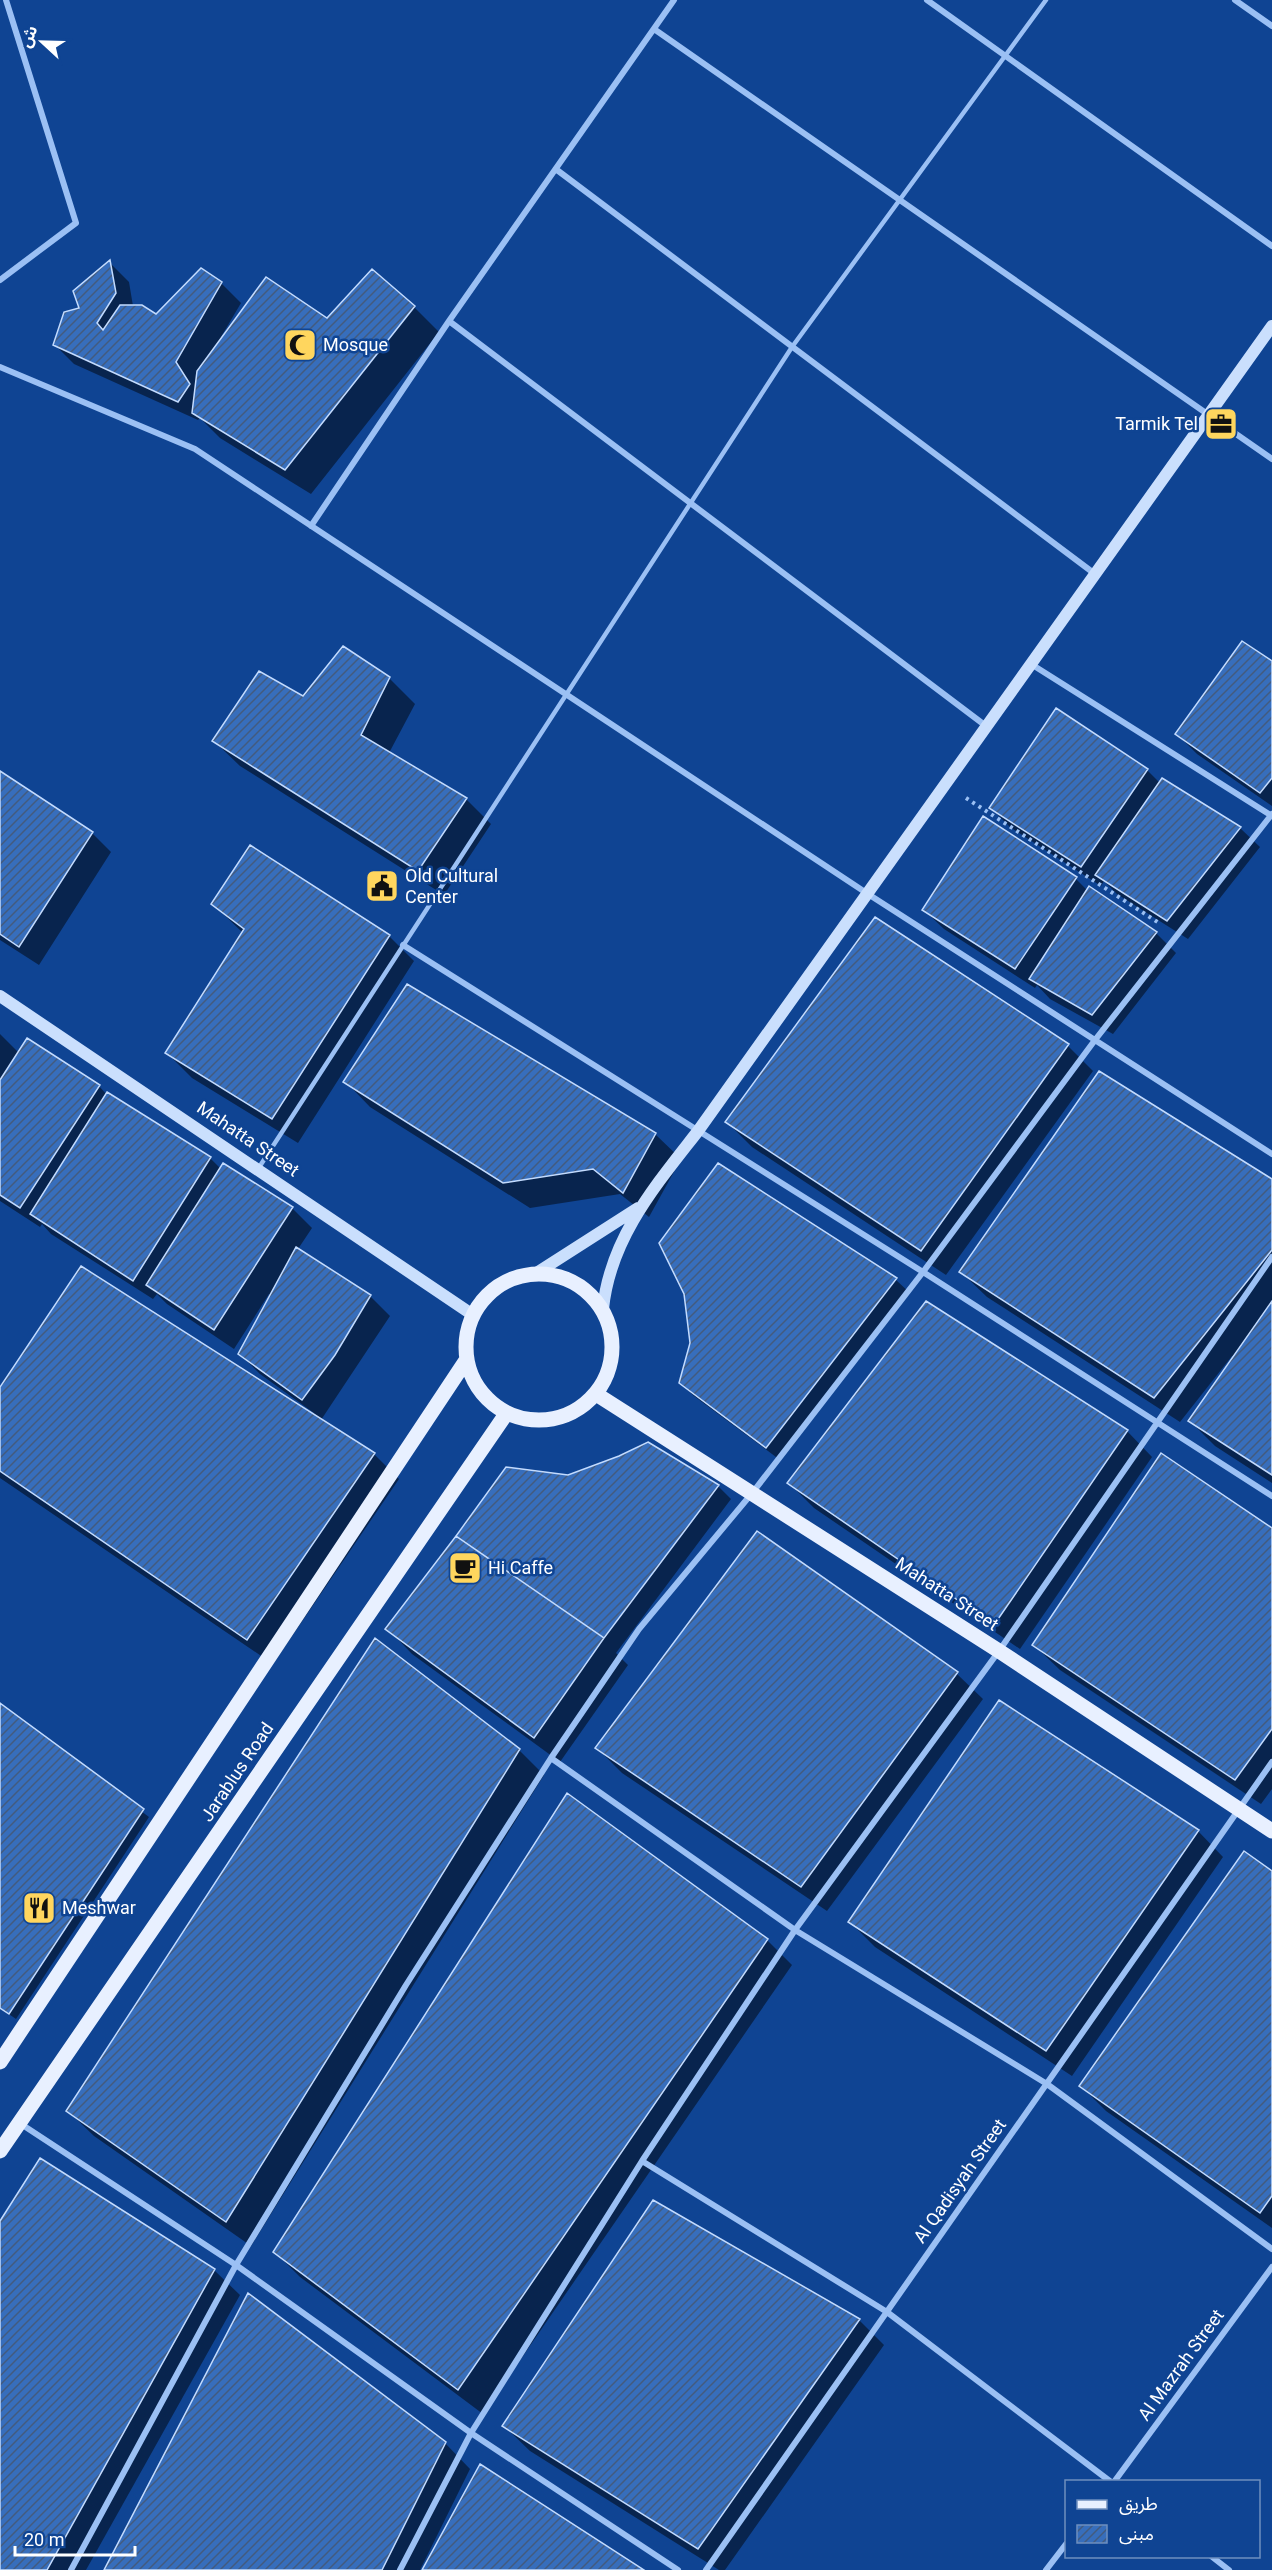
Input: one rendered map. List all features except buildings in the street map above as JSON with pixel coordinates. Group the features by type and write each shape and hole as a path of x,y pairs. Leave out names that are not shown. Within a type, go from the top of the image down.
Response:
{"main road":[{"path":"603,1309 605,1286 615,1257 639,1207 698,1131 1272,326"},
{"name":"Mahatta Street","path":"0,996 473,1315"},
{"path":"538,1272 564,1277 586,1289 603,1309 613,1338 612,1357 611,1367 597,1394 578,1410 555,1419 530,1421 506,1414 487,1400 473,1381 466,1359 466,1336 473,1315 489,1293 511,1278 538,1272 639,1207"},
{"name":"Jarablus Road","path":"0,2062 466,1359"},
{"name":"Mahatta Street","path":"597,1394 999,1651 1272,1831"},
{"name":"Jarablus Road","path":"0,2151 506,1414"}],"street":[{"path":"0,280 76,223 6,0"},
{"path":"311,526 449,321 674,0"},
{"path":"927,0 1272,246"},
{"path":"1235,0 1272,26"},
{"path":"654,29 1272,459"},
{"path":"557,170 1096,574"},
{"path":"449,321 987,727"},
{"path":"0,367 195,449 868,894 1272,1154"},
{"path":"71,2570 236,2265 406,1985 550,1758 639,1629 753,1492 924,1272 1095,1040 1272,815 1031,664"},
{"path":"403,945 924,1272 1272,1496"},
{"path":"400,2570 471,2433 642,2161 795,1930 999,1651 1272,1257"},
{"path":"550,1758 795,1930 1047,2084 1272,2249"},
{"name":"Al Qadisyah Street","path":"706,2570 1272,1762"},
{"path":"19,2123 236,2265 471,2433 678,2570"},
{"path":"642,2161 887,2312 1112,2480"},
{"name":"Al Mazrah Street","path":"1114,2480 1272,2267"},
{"path":"1046,2570 1065,2545"},
{"path":"1214,2558 1229,2570"}],"lane":[{"path":"258,1169 792,347 1046,0"}],"path":[{"path":"945,785 1177,935"}],"place":[{"name":"Mosque","path":"300,345"},
{"name":"Tarmik Tel","path":"1221,424"},
{"name":"Old Cultural Center","path":"382,886"},
{"name":"Hi Caffe","path":"465,1568"},
{"name":"Meshwar","path":"39,1908"}]}
